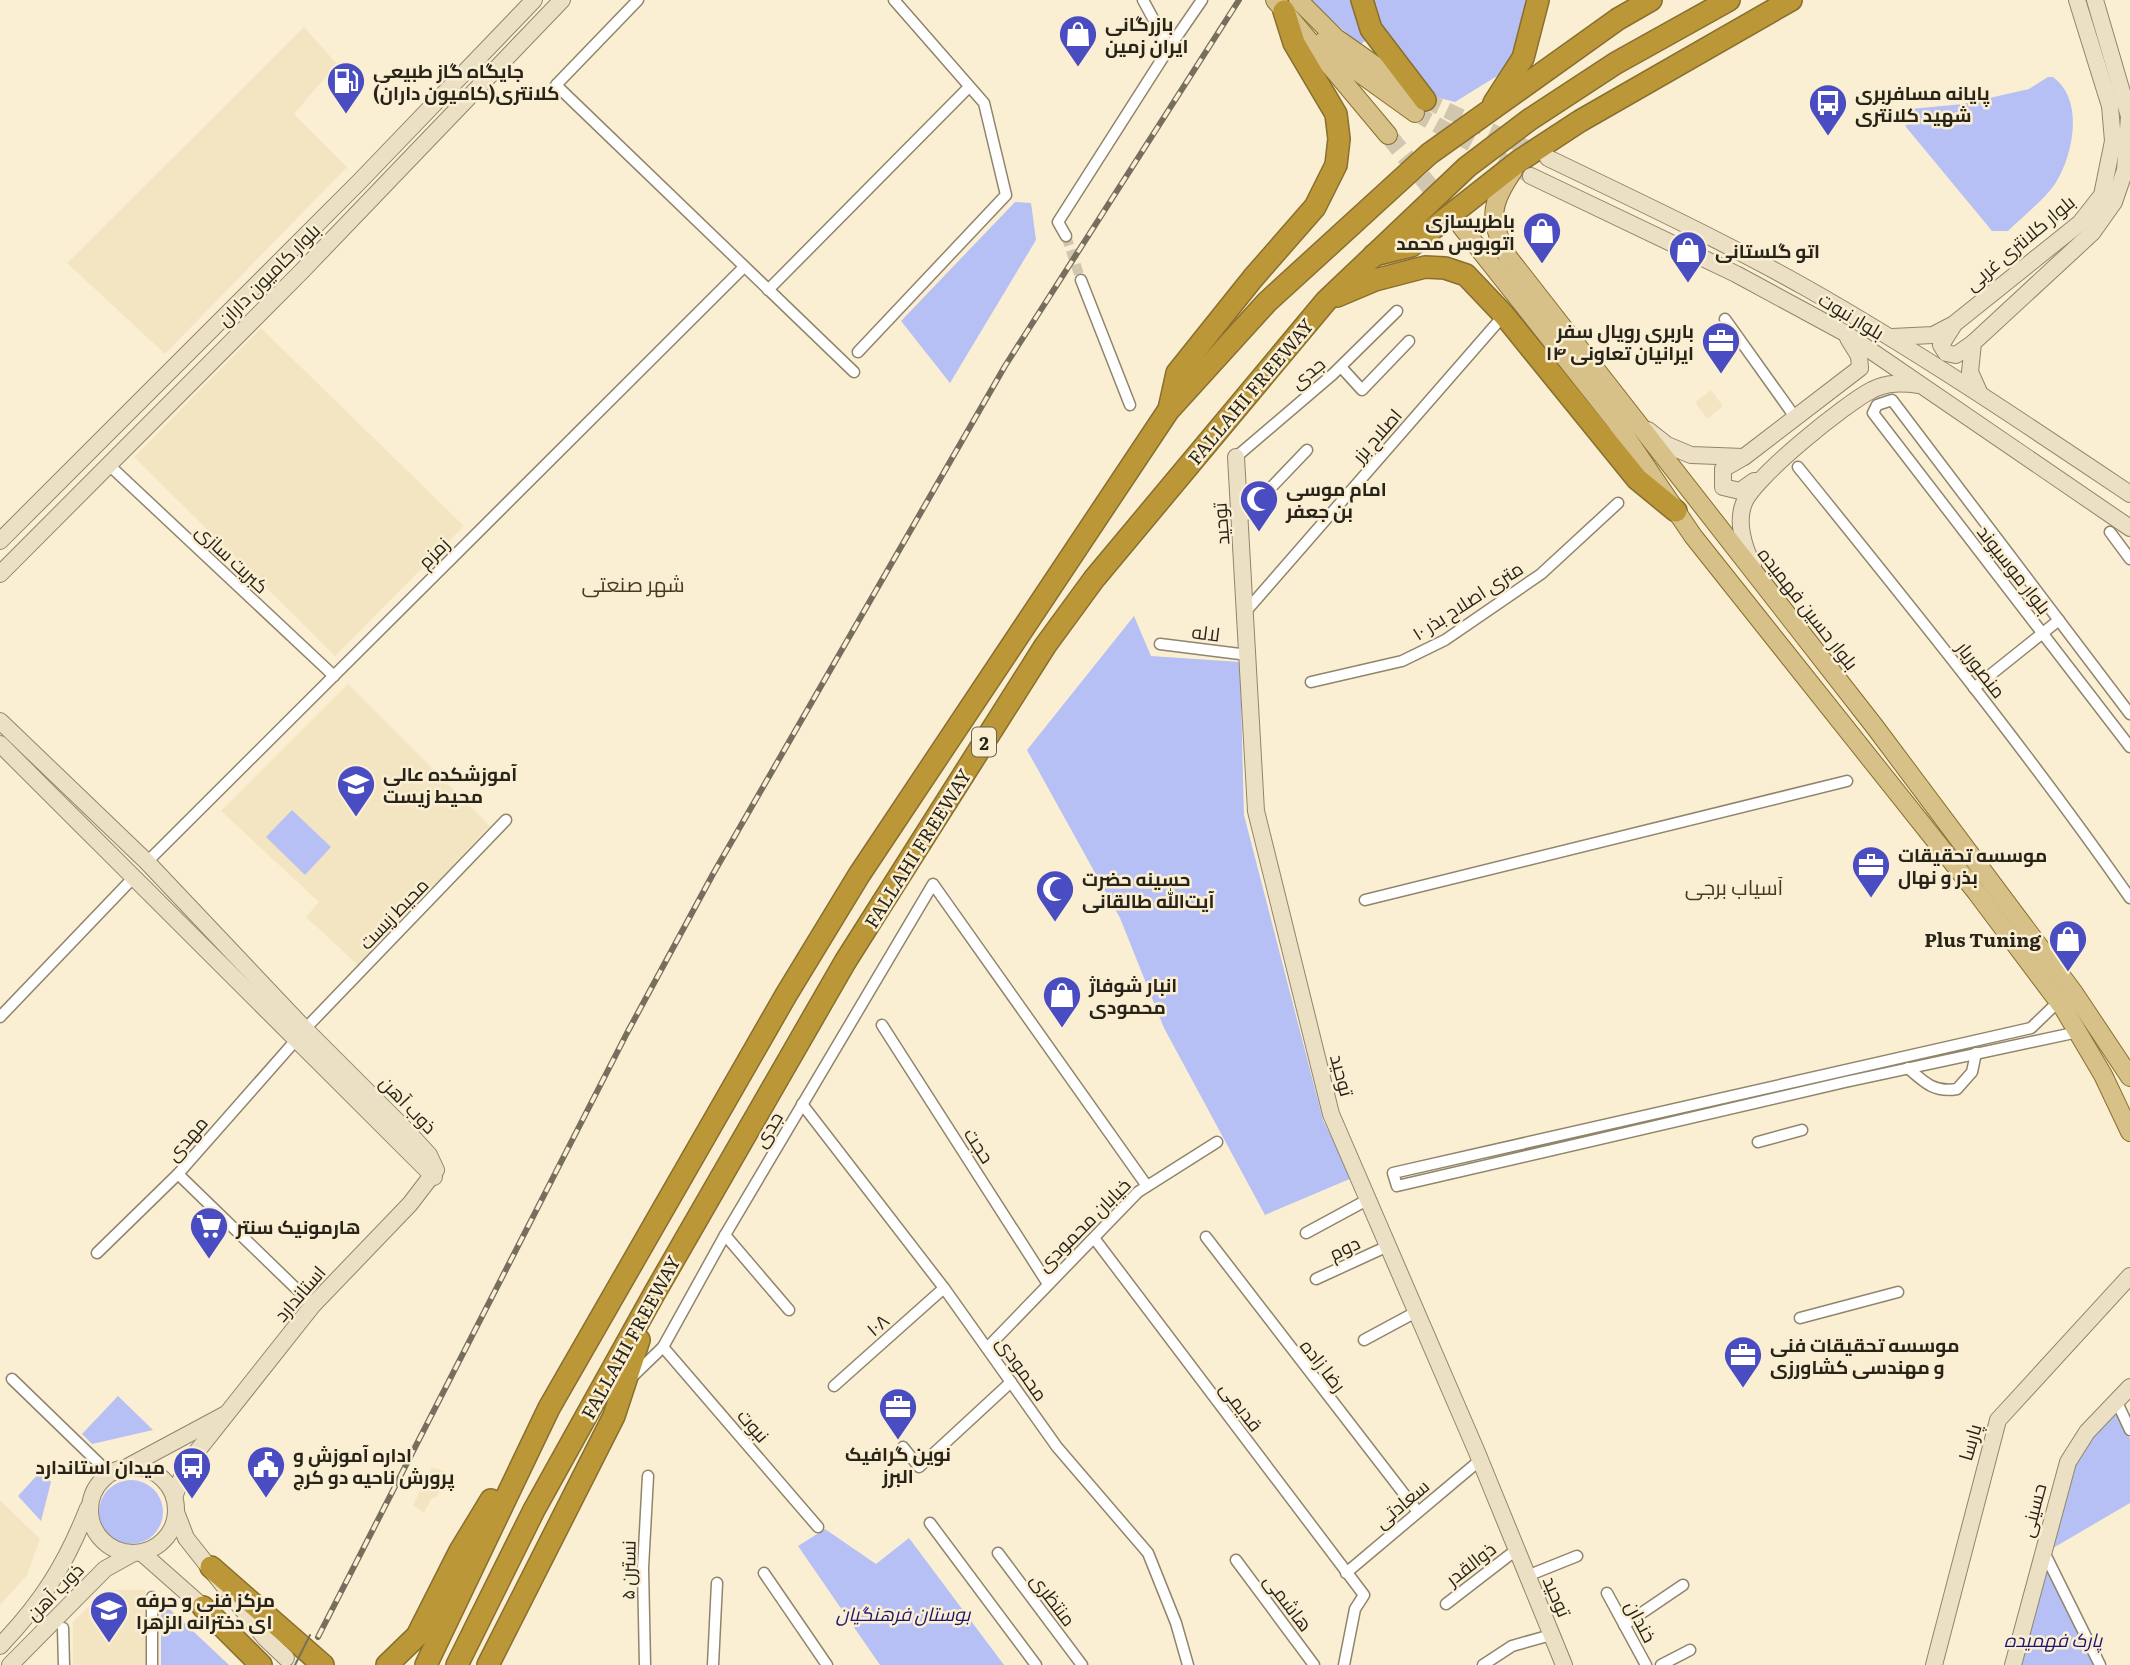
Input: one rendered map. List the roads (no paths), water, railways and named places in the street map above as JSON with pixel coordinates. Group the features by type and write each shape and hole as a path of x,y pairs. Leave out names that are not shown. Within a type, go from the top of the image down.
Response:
{"highway":[{"path":"1362,0 1371,29 1420,107"},
{"path":"1488,113 1523,58 1538,0"},
{"name":"FALLAHI FREEWAY","path":"426,1665 520,1467 563,1384 786,995 859,876 1168,411 1267,302 1429,154 1618,19 1651,0"},
{"name":"FALLAHI FREEWAY","path":"457,1665 534,1510 654,1294 845,962 1045,646 1094,579 1326,301 1468,167 1528,120 1616,63 1729,0"},
{"path":"1371,256 1411,246 1525,168 1580,121 1791,0"},
{"path":"1168,411 1177,373 1253,278 1315,207 1336,165 1339,139 1336,114 1294,43 1286,4"},
{"path":"1326,301 1399,272 1425,267 1445,268 1466,275 1504,315 1637,479 1676,511"},
{"path":"488,1665 614,1416 654,1294"},
{"path":"387,1665 417,1636 460,1551 492,1497 520,1467"},
{"path":"211,1567 323,1665"},
{"path":"203,1607 261,1665"}],"main road":[{"name":"بلوار کامیون داران","path":"0,541 219,324 534,0"},
{"name":"بلوار کامیون داران","path":"0,574 301,272 562,0"},
{"name":"بلوار کلانتری غربی","path":"1890,337 1933,335 1954,324 2080,223 2102,195 2113,141 2110,106 2077,0"},
{"name":"بلوار کلانتری غربی","path":"1973,343 2092,233 2114,202 2125,170 2129,116 2095,0"},
{"path":"1286,4 1336,38 1420,107"},
{"path":"1286,4 1388,135"},
{"name":"بلوار نبوت","path":"1548,158 1740,251 1890,337 1979,391 2130,494"},
{"name":"بلوار نبوت","path":"1525,168 1736,274 1845,333 2130,528"},
{"name":"بلوار حسین فهمیده","path":"1525,168 1500,190 1493,208 1496,233 1508,257 1546,308 1644,427 1688,491 1762,579 2128,1066"},
{"path":"1461,226 1616,422 1676,511 2058,1002 2078,1032 2130,1132"},
{"path":"1954,324 1941,345 1946,353 1956,355 1973,343"},
{"path":"1845,333 1859,356 1860,368 1744,457 1723,469 1723,487 1740,491 1872,389 1899,383 1923,385"},
{"path":"1973,343 1970,372 1979,391"},
{"path":"1795,417 1810,437"},
{"path":"1644,427 1667,445 1691,454 1744,457"},
{"name":"توحید","path":"1236,457 1259,823 1331,1114 1564,1665"},
{"path":"1762,579 1746,553 1741,523 1743,504 1763,475"},
{"path":"54,486 68,504"},
{"name":"ذوب آهن","path":"0,720 147,862 300,1035 434,1177"},
{"name":"ذوب آهن","path":"0,744 134,877 300,1035"},
{"path":"1874,764 1892,749"},
{"name":"استاندارد","path":"175,1504 187,1464 313,1305 434,1177"},
{"name":"پارسا","path":"1934,1665 1998,1420 2130,1276"},
{"name":"حسینی","path":"2013,1665 2067,1462 2087,1432 2130,1387"},
{"name":"استاندارد","path":"127,1467 231,1411"},
{"path":"271,1665 137,1553 112,1548 96,1534 89,1506 93,1492 110,1474 127,1467 142,1467 156,1473 167,1483 186,1538 265,1638 286,1658"},
{"path":"137,1553 166,1538 175,1504"},
{"name":"ذوب آهن","path":"0,1646 50,1589 72,1551 89,1506"},
{"name":"ذوب آهن","path":"10,1665 104,1569 137,1553"}],"street":[{"path":"638,0 556,85 854,372"},
{"path":"858,352 1006,195 984,103 894,0"},
{"path":"1143,0 1169,48"},
{"path":"1066,236 1058,222 1202,0"},
{"path":"768,290 970,87"},
{"name":"زمزم","path":"147,862 744,267"},
{"path":"1081,280 1130,405"},
{"name":"جدی","path":"1236,457 1341,367 1397,311"},
{"name":"اصلاح بزر","path":"1247,610 1504,315"},
{"path":"1725,319 1795,417"},
{"path":"1341,367 1358,395 1409,341"},
{"name":"بلوار موسیوند","path":"2130,714 1892,400 1882,402 1873,413 2130,747"},
{"path":"1241,519 1307,450"},
{"name":"کبریت سازی","path":"109,465 334,676"},
{"name":"منصوریار","path":"1798,467 1974,688 2077,823 2130,898"},
{"name":"۱۰ متری اصلاح بذر","path":"1311,682 1402,661 1445,640 1541,574 1618,503"},
{"path":"2110,532 2130,559"},
{"path":"1974,688 2059,620"},
{"name":"لاله","path":"1160,644 1248,654"},
{"path":"1365,900 1847,781"},
{"name":"محیط زیست","path":"300,1035 506,820"},
{"path":"0,1017 134,877"},
{"name":"جدی","path":"624,1385 663,1347 725,1235 933,884 1147,1186"},
{"path":"2058,1002 2031,1028 1393,1174 1397,1186 1908,1068 2078,1032"},
{"name":"حجت","path":"882,1025 1048,1284"},
{"name":"مهدی","path":"97,1254 178,1174 300,1035"},
{"path":"1908,1068 1929,1087 1942,1091 1957,1089 1972,1072 1976,1053"},
{"name":"محمودی","path":"802,1104 944,1288 1057,1447 1148,1553 1176,1623 1188,1665"},
{"path":"1758,1142 1802,1130"},
{"name":"خیابان محمودی","path":"987,1348 1147,1186 1217,1142"},
{"path":"178,1174 313,1305"},
{"path":"1306,1233 1367,1200"},
{"path":"725,1235 789,1310"},
{"name":"رضا زاده","path":"1206,1237 1418,1512"},
{"name":"قدیمی","path":"1094,1238 1364,1595 1355,1609 1344,1665"},
{"name":"دوم","path":"1316,1279 1388,1246"},
{"name":"۱۰۸","path":"834,1386 944,1288"},
{"path":"1800,1318 1898,1292"},
{"path":"1364,1340 1416,1312"},
{"name":"نبوت","path":"663,1347 818,1527"},
{"path":"12,1379 110,1474"},
{"path":"903,1447 919,1467 1011,1382"},
{"path":"2116,1401 2130,1430"},
{"name":"سعادتی","path":"1346,1573 1479,1461"},
{"name":"نسترن ۵","path":"645,1665 643,1568 648,1476"},
{"path":"930,1523 1036,1665"},
{"name":"ذوالقدر","path":"1446,1604 1516,1550"},
{"path":"2043,1550 2100,1665"},
{"name":"منتظری","path":"998,1553 1082,1665"},
{"path":"1527,1576 1577,1556"},
{"name":"هاشمی","path":"1236,1560 1314,1665"},
{"path":"764,1573 827,1665"},
{"path":"713,1665 717,1583"},
{"path":"1624,1625 1683,1585"},
{"name":"خندان","path":"1607,1593 1646,1665"},
{"path":"152,1597 152,1665"},
{"path":"63,1628 64,1665"},
{"path":"1483,1665 1511,1646 1551,1635"},
{"path":"1661,1665 1690,1650"}],"tunnel":[{"path":"1425,100 1542,155"},
{"path":"1415,113 1531,176"},
{"path":"1388,135 1460,224"},
{"path":"1066,236 1081,280"}],"tram line":[{"path":"295,1665 310,1635"}],"railway":[{"path":"318,1637 627,1033 713,874 1005,366 1239,0"}],"place":[{"name":"بازرگانی ایران زمین","path":"1078,68"},
{"name":"جایگاه گاز طبیعی کلانتری(کامیون داران)","path":"346,115"},
{"name":"پایانه مسافربری شهید کلانتری","path":"1828,137"},
{"name":"باطریسازی اتوبوس محمد","path":"1542,265"},
{"name":"اتو گلستانی","path":"1688,284"},
{"name":"باربری رویال سفر ایرانیان تعاونی ۱۴","path":"1721,375"},
{"name":"امام موسی بن جعفر","path":"1259,533"},
{"name":"آموزشکده عالی محیط زیست","path":"356,818"},
{"name":"موسسه تحقیقات بذر و نهال","path":"1871,899"},
{"name":"حسینه حضرت آیت‌الله طالقانی","path":"1055,923"},
{"name":"Plus Tuning","path":"2068,973"},
{"name":"انبار شوفاژ محمودی","path":"1062,1029"},
{"name":"هارمونیک سنتر","path":"209,1260"},
{"name":"موسسه تحقیقات فنی و مهندسی کشاورزی","path":"1743,1389"},
{"name":"نوین گرافیک البرز","path":"898,1441"},
{"name":"اداره آموزش و پرورش ناحیه دو کرج","path":"266,1499"},
{"name":"میدان استاندارد","path":"192,1500"},
{"name":"مرکز فنی و حرفه ای دخترانه الزهرا","path":"109,1644"}],"district":[{"name":"شهر صنعتی","path":"633,582"},
{"name":"آسیاب برجی","path":"1734,885"}],"park label":[{"name":"بوستان فرهنگیان","path":"903,1613"},
{"name":"پارک فهمیده","path":"2053,1639"}]}
